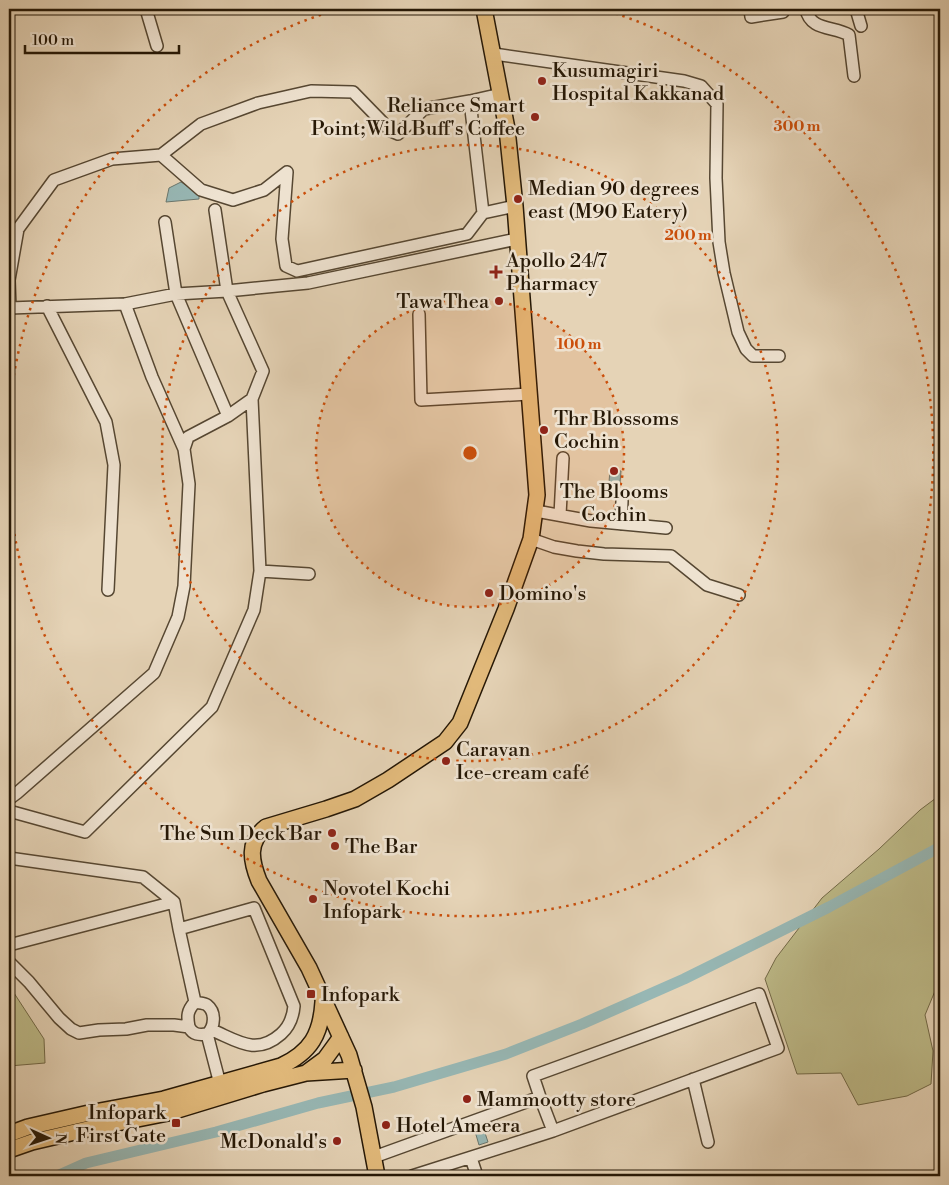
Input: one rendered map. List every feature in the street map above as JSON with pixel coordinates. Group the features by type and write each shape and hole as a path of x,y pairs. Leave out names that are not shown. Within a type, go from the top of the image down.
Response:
{"main road":[{"path":"377,1176 364,1107 355,1073 341,1036 309,968 254,868 254,842 258,833 266,826 326,809 367,792 445,742 460,723 481,674 531,539 537,495 518,239 507,129 484,9"},
{"path":"9,1150 164,1099 281,1066 295,1060 304,1052 316,1036 322,1021 323,1001"},
{"path":"306,1073 325,1058 341,1036"},
{"path":"9,1134 28,1128 115,1116 168,1113 306,1073 355,1073"}],"street":[{"path":"146,9 157,46"},
{"path":"750,9 752,17 783,12"},
{"path":"806,9 812,22 821,27 850,35 854,76"},
{"path":"856,9 861,26"},
{"path":"494,54 684,81 701,86 708,92 717,104 716,178 719,242 724,273 738,332 746,349 753,356 778,356"},
{"path":"501,94 424,109 398,134 391,131 353,92 311,91 258,103 201,124 161,155 112,159 54,180 18,229 9,280 9,307 125,304 176,294 308,283 518,239"},
{"path":"470,101 483,213"},
{"path":"161,155 201,190 233,200 264,190 287,172 282,239 286,266 297,271 467,234 483,213 515,206"},
{"path":"9,811 85,832 212,707 254,610 260,571 252,398 263,371 227,291 215,210"},
{"path":"165,222 176,294 228,416"},
{"path":"9,799 154,673 178,617 184,586 189,484 184,449 152,376 125,304"},
{"path":"47,306 106,422 114,465 108,590"},
{"path":"419,314 421,400 529,394"},
{"path":"184,449 188,437 228,416 252,398"},
{"path":"560,515 563,458"},
{"path":"621,524 622,500"},
{"path":"536,511 591,521 666,528"},
{"path":"531,539 554,547 577,551 604,554 671,556 707,585 739,595"},
{"path":"260,571 309,574"},
{"path":"9,858 143,877 174,902 195,1002"},
{"path":"9,945 174,902"},
{"path":"9,962 29,982 58,1018 79,1033 126,1029 147,1025 174,1024 189,1027 197,1035 209,1032 245,1044 261,1045 271,1043 285,1030 293,1018 294,1006 254,908 179,929"},
{"path":"412,1176 552,1131 778,1048 759,994 533,1076 552,1131"},
{"path":"189,1027 187,1016 189,1008 195,1002"},
{"path":"195,1002 206,1004 212,1011 214,1022 209,1032 220,1084"},
{"path":"693,1079 708,1142"},
{"path":"374,1157 540,1097"},
{"path":"471,1158 477,1176"}],"shaded area":[{"path":"940,795 940,979 925,1015 933,1051 931,1084 907,1096 858,1105 841,1073 797,1074 765,979 776,958 822,898 879,849 920,810"},
{"path":"14,993 44,1039 45,1063 9,1066 9,994"}],"water":[{"path":"181,182 199,194 199,199 166,202 169,188"},
{"path":"610,470 621,471 619,494 608,494"},
{"path":"498,1121 500,1129 485,1133 488,1142 479,1145 474,1128"}],"waterway":[{"path":"57,1176 86,1163 216,1132 318,1103 394,1087 506,1054 582,1024 684,979 829,907 940,847"}],"place":[{"name":"Kusumagiri Hospital Kakkanad","path":"542,81"},
{"name":"Reliance Smart Point;Wild Buff's Coffee","path":"535,117"},
{"name":"Median 90 degrees east (M90 Eatery)","path":"518,199"},
{"name":"Apollo 24/7 Pharmacy","path":"496,272"},
{"name":"TawaThea","path":"499,301"},
{"name":"Thr Blossoms Cochin","path":"544,430"},
{"name":"The Blooms Cochin","path":"614,471"},
{"name":"Domino's","path":"489,593"},
{"name":"Caravan Ice-cream café","path":"446,761"},
{"name":"The Sun Deck Bar","path":"332,833"},
{"name":"The Bar","path":"335,846"},
{"name":"Novotel Kochi Infopark","path":"313,899"},
{"name":"Infopark","path":"311,994"},
{"name":"Mammootty store","path":"467,1099"},
{"name":"Infopark First Gate","path":"176,1123"},
{"name":"Hotel Ameera","path":"386,1125"},
{"name":"McDonald's","path":"337,1141"}]}
